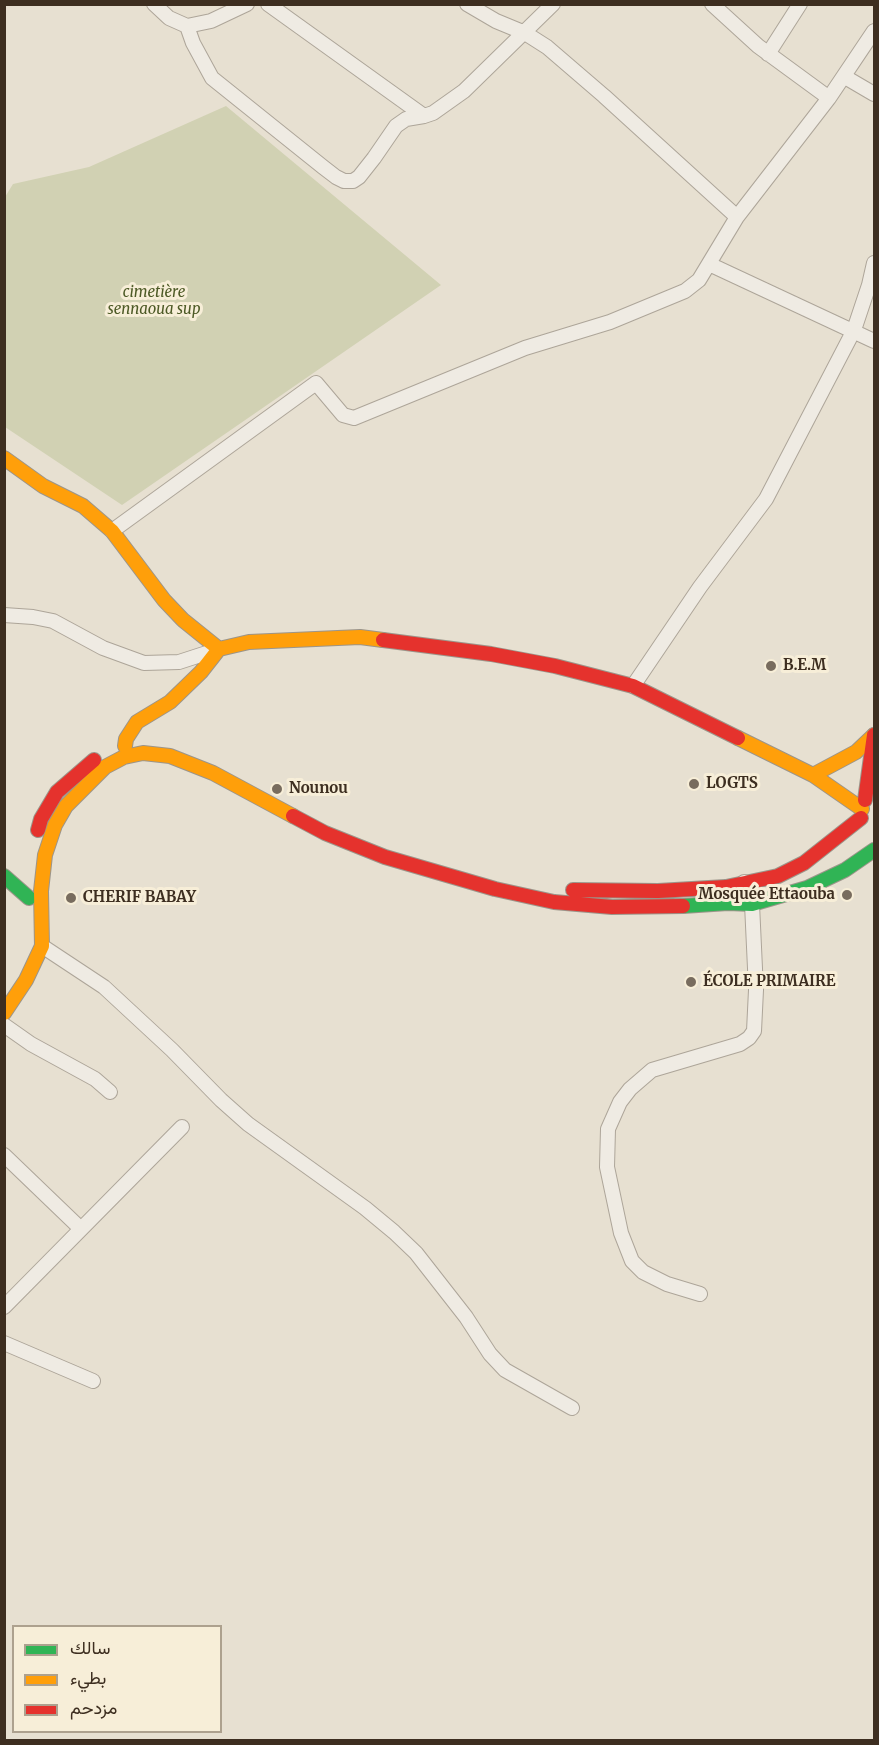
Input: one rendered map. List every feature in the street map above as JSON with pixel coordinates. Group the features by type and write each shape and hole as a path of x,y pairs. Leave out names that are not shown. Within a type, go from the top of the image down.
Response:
{"main road":[{"path":"4,458 43,486 83,506 112,531 164,600 183,620 219,649"},
{"path":"125,746 126,739 136,722 170,702 201,672 219,649 249,642 309,638 369,638 491,654 555,666 633,686 813,775 862,809"},
{"path":"813,775 856,752 874,735"},
{"path":"869,834 862,809 874,735"},
{"path":"4,994 33,941 29,898 34,849 41,819 57,792 99,755 125,746 153,742 176,748 216,763 364,834"},
{"path":"4,1013 26,980 45,855 55,825 66,806 105,767 124,757 143,753 170,756 213,773 325,833 385,857 554,902 612,907 752,904 807,888 845,870 874,850"},
{"path":"395,845 426,858 552,889 596,892 726,887 778,876 804,863 825,849 862,809 874,790"},
{"path":"4,876 29,898"}],"street":[{"path":"154,4 169,18 187,26 211,21 247,4"},
{"path":"268,4 424,116"},
{"path":"467,4 496,21 525,33 547,47 737,217"},
{"path":"187,26 193,43 212,78 322,167 344,181 353,181 359,177 396,126 406,119 433,113 464,91 553,4"},
{"path":"712,4 768,54 829,98"},
{"path":"768,54 800,4"},
{"path":"112,531 316,383 344,416 354,418 525,348 610,322 669,300 685,291 699,280 737,217 845,77 874,31"},
{"path":"845,77 874,94"},
{"path":"633,686 700,587 766,499 854,330 874,263"},
{"path":"708,264 874,341"},
{"path":"4,615 53,621 103,648 144,663 179,662 219,649"},
{"path":"700,1294 667,1284 644,1272 632,1261 621,1233 606,1167 608,1129 620,1102 630,1089 652,1070 740,1044 754,1031 756,990 752,904 744,882"},
{"path":"33,941 104,987 248,1124 365,1208 394,1232 416,1253 466,1317 490,1354 505,1370 572,1408"},
{"path":"4,1026 31,1044 95,1079 110,1092"},
{"path":"4,1307 182,1127"},
{"path":"4,1155 81,1229"},
{"path":"4,1343 93,1381"}],"green space":[{"name":"cimetière sennaoua sup","path":"226,106 441,285 122,505 5,427 5,197 13,184 89,167"}],"traffic: fast":[{"path":"683,906 752,904 807,888 845,870 874,850"},
{"path":"4,876 29,898"}],"traffic: slow":[{"path":"4,458 43,486 83,506 112,531 164,600 183,620 219,649"},
{"path":"125,746 126,739 137,722 170,702 201,672 219,649 249,642 360,637 383,640"},
{"path":"813,775 856,752 874,735"},
{"path":"738,738 813,775 862,809"},
{"path":"4,1013 26,980 42,946 41,891 45,855 55,825 66,806 105,767 124,757 143,753 170,756 213,773 293,816"}],"traffic: jam":[{"path":"383,640 491,654 555,666 633,686 738,738"},
{"path":"865,800 874,735"},
{"path":"38,830 41,819 57,792 94,760"},
{"path":"293,816 325,833 385,857 495,889 554,902 612,907 683,906"},
{"path":"573,890 658,891 726,887 778,876 804,863 861,818"}],"place":[{"name":"B.E.M","path":"771,666"},
{"name":"LOGTS","path":"694,784"},
{"name":"Nounou","path":"277,789"},
{"name":"Mosquée Ettaouba","path":"847,895"},
{"name":"CHERIF BABAY","path":"71,898"},
{"name":"ÉCOLE PRIMAIRE","path":"691,982"}]}
